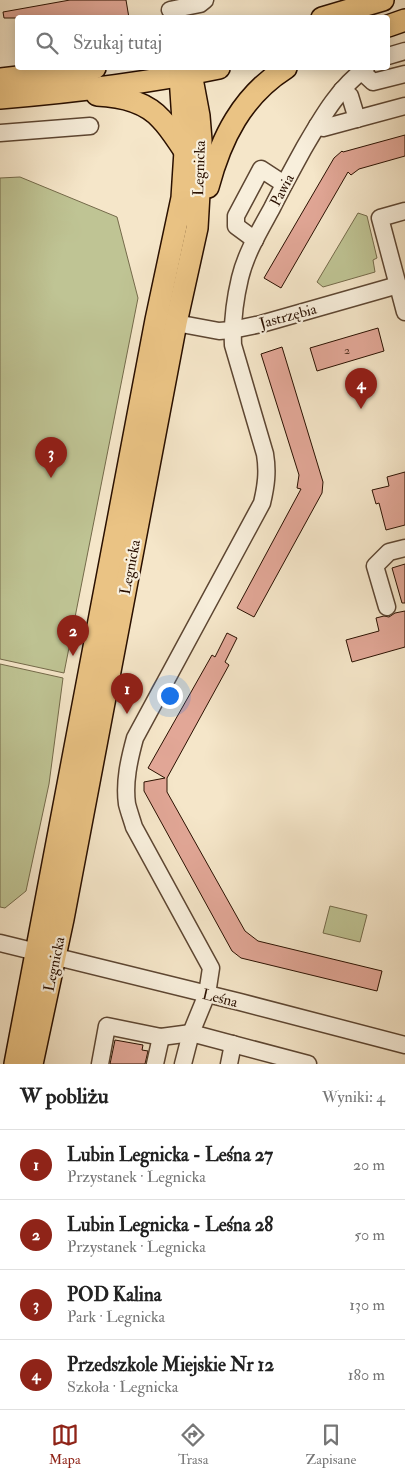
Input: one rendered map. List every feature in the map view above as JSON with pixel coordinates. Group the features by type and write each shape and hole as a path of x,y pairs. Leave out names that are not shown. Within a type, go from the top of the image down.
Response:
{"main road":[{"path":"332,15 383,0"},
{"path":"390,25 405,20"},
{"path":"0,79 78,70"},
{"path":"197,228 215,162 229,129 255,92 283,70"},
{"path":"0,98 64,93 186,71"},
{"name":"Legnicka","path":"32,1064 46,954 156,320 182,198 185,151 186,71"},
{"name":"Legnicka","path":"15,1064 46,954 197,228 201,140 197,104 186,71"},
{"path":"64,93 133,100 160,118 185,151"}],"street":[{"path":"170,10 200,4 205,0"},
{"path":"390,55 405,51"},
{"name":"Pawia","path":"232,330 240,277 284,184 316,126 342,90 363,70"},
{"path":"365,70 373,82 405,74"},
{"path":"342,90 350,96 357,119"},
{"path":"316,126 323,128 405,106"},
{"path":"0,133 90,126"},
{"path":"256,240 236,226 236,216 261,168 284,184"},
{"path":"405,211 380,218 405,312"},
{"name":"Jastrzębia","path":"176,323 219,331 232,330 261,324 398,285"},
{"path":"183,1064 191,1033 207,994 211,968 134,827 127,805 126,786 129,761 136,738 262,503 267,469 264,448 233,345 232,330"},
{"path":"387,607 375,566 388,552 405,548"},
{"name":"Leśna","path":"0,943 405,1045"},
{"path":"100,1064 107,1026 161,1037 191,1033 308,1064"},
{"path":"155,1064 161,1037"},
{"path":"229,1064 232,1044"}],"green space":[{"path":"20,177 117,217 138,298 64,673 0,659 0,178"},
{"path":"358,213 367,216 377,258 373,260 375,272 323,287 317,282"},
{"path":"0,664 63,678 49,784 26,891 5,908 0,907"},
{"path":"330,906 367,915 360,942 323,933"}],"building":[{"path":"70,0 126,0 128,15 15,15 15,18 4,18 3,12"},
{"path":"405,135 405,156 359,169 351,175 348,172 281,288 264,278 334,158 342,151"},
{"path":"378,328 384,351 317,371 310,348"},
{"path":"282,347 323,482 322,493 254,617 237,608 301,489 297,488 299,475 261,354"},
{"path":"405,472 405,525 386,530 379,503 376,504 372,490 389,486 387,477"},
{"path":"405,564 405,603 402,603 392,568"},
{"path":"405,611 405,647 352,662 346,640 379,631 376,618 389,617 395,613"},
{"path":"227,633 237,638 225,662 229,665 167,778 167,792 245,931 258,941 382,971 377,991 241,958 232,951 144,791 144,782 165,778 148,768 212,655 215,657"},
{"path":"115,1040 143,1045 142,1050 148,1051 145,1064 110,1064"}],"place":[{"name":"Przedszkole Miejskie Nr 12","path":"361,409"},
{"name":"POD Kalina","path":"51,478"},
{"name":"Lubin Legnicka - Leśna 28","path":"73,656"},
{"name":"Lubin Legnicka - Leśna 27","path":"127,714"}]}
